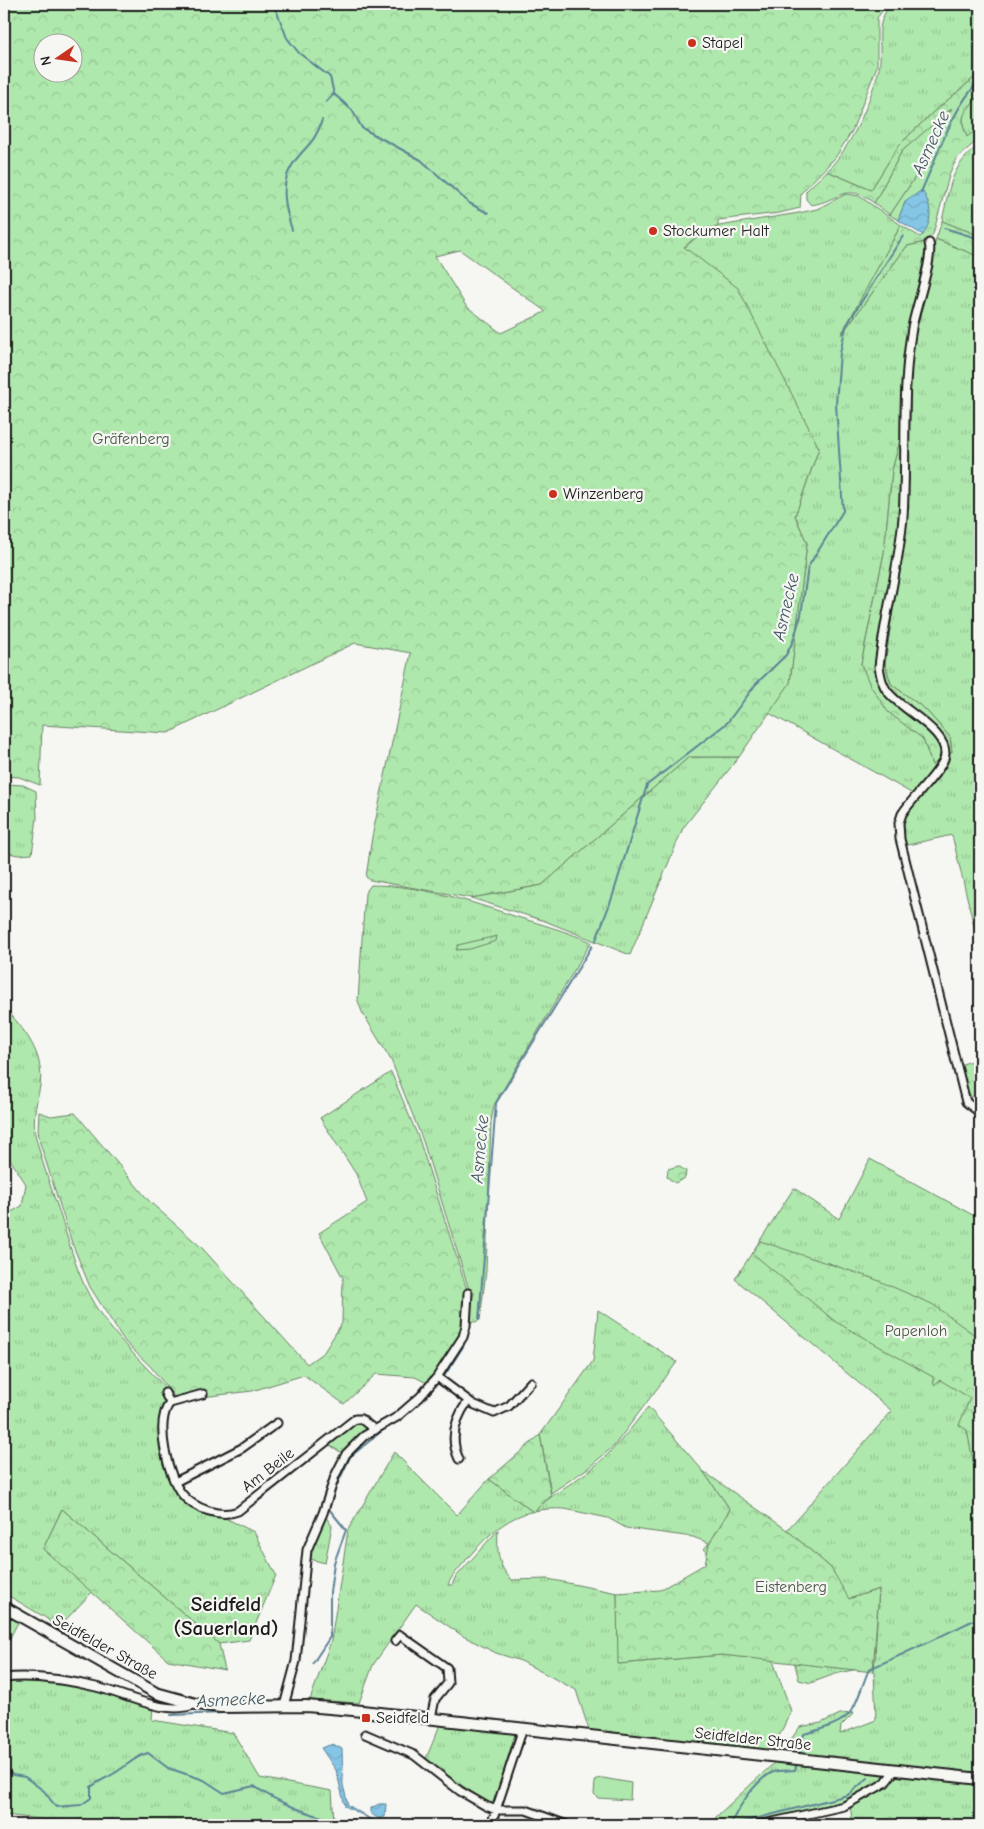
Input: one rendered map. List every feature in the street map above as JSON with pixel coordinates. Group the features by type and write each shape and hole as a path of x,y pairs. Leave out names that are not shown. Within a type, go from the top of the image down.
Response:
{"main road":[{"name":"Seidfelder Straße","path":"4,1607 144,1688 196,1704 220,1707 284,1706 353,1710 799,1758 980,1780"}],"street":[{"path":"929,243 931,255 917,300 910,338 904,405 902,526 880,667 881,677 888,692 940,738 945,750 943,762 902,814 899,831 929,963 966,1102 980,1113"},
{"path":"284,1706 296,1661 307,1550 323,1513 334,1476 346,1454 364,1436 397,1417 420,1397 437,1377 463,1337 466,1326 468,1293"},
{"path":"437,1377 468,1401 485,1411 499,1412 509,1406 531,1382"},
{"path":"165,1393 170,1403 203,1394"},
{"path":"459,1459 455,1451 455,1423 468,1401"},
{"name":"Am Beile","path":"170,1403 165,1412 163,1436 175,1482 187,1500 218,1514 229,1514 238,1511 355,1419 361,1419 375,1430"},
{"name":"Am Beile","path":"175,1482 242,1448 277,1423"},
{"path":"396,1641 400,1635 447,1668 448,1683 435,1699 431,1718"},
{"name":"Seidfelder Straße","path":"4,1678 34,1677 94,1686 178,1709 196,1704"},
{"path":"491,1825 523,1728"},
{"path":"365,1734 414,1755 460,1791 496,1810 526,1810 567,1825"},
{"path":"759,1825 844,1806 885,1783 895,1770"}],"green space":[{"name":"Gräfenberg","path":"4,4 887,4 877,18 877,66 852,131 835,158 801,193 800,208 779,213 718,220 718,227 707,228 684,247 738,288 819,448 795,516 807,543 790,683 739,757 689,757 542,885 471,898 370,880 366,877 372,837 411,653 355,643 168,733 42,725 40,785 19,777 4,776","holes":["460,250 545,311 501,333 466,306 435,256"]},
{"path":"892,4 980,4 980,73 931,114 899,145 871,190 827,171 852,138 869,100 880,64 880,28 886,12"},
{"path":"980,73 980,90 966,111 963,121 967,137 980,127 980,138 958,157 950,172 933,234 925,242 907,246 841,335 901,225 920,237 923,235 905,202 898,220 890,215 914,179 952,108 902,151 874,203 856,193 849,193 811,205 806,199 806,191 827,171 871,190 899,145 931,114"},
{"path":"980,89 980,127 967,138 963,117"},
{"path":"953,106 914,179 890,215 874,203 902,151"},
{"path":"980,144 980,236 942,221 950,187 957,169 970,152"},
{"path":"846,194 859,196 901,225 844,331 907,246 925,242 929,247 910,324 901,436 892,471 884,553 861,664 888,711 923,739 932,765 940,761 913,794 769,713 790,682 807,543 795,516 819,448 684,248 707,228 817,209"},
{"path":"942,221 980,236 980,257 936,239"},
{"path":"936,239 980,257 980,951 952,835 903,846 901,830 904,815 946,756 952,752 950,737 925,709 891,684 885,664 908,500 910,404 906,416 914,327"},
{"path":"910,401 908,500 885,664 891,684 925,709 950,737 952,752 932,765 923,739 888,712 870,685 861,664 884,553 892,471"},
{"path":"689,757 739,757 683,828 630,955 545,921 471,898 542,885"},
{"path":"4,784 23,785 36,791 37,818 32,854 18,855 4,852"},
{"path":"371,885 408,888 444,895 572,934 591,942 494,1105 491,1122 486,1271 480,1320 475,1322 468,1321 470,1293 423,1141 391,1060 362,1012 358,1001 365,893"},
{"path":"497,936 496,941 470,949 456,950 458,945"},
{"path":"4,1007 25,1033 36,1053 39,1063 41,1074 35,1114 35,1135 82,1280 94,1304 114,1332 172,1395 165,1406 161,1431 167,1458 180,1496 254,1532 276,1575 249,1640 219,1644 62,1509 43,1549 93,1591 57,1629 46,1618 4,1593 4,1216 22,1206 26,1184 4,1150"},
{"path":"980,1058 980,1108 967,1091 957,1066"},
{"path":"391,1072 419,1139 468,1293 465,1326 455,1348 429,1384 415,1377 376,1374 344,1404 304,1375 252,1391 177,1400 151,1367 125,1342 90,1287 72,1243 40,1143 38,1130 39,1112 51,1116 75,1113 150,1202 202,1248 307,1364 324,1352 342,1323 343,1278 319,1233 367,1202 356,1174 320,1118"},
{"path":"870,1159 980,1219 980,1341 933,1308 827,1262 936,1343 933,1377 966,1363 980,1438 980,1776 813,1757 794,1751 789,1747 791,1739 800,1727 821,1723 840,1714 854,1713 841,1726 840,1734 876,1720 874,1672 879,1589 849,1599 870,1666 835,1674 811,1683 799,1680 793,1657 773,1661 791,1711 772,1751 589,1730 576,1690 521,1661 496,1653 463,1636 416,1604 373,1665 359,1703 310,1700 331,1641 348,1530 394,1452 457,1515 489,1479 532,1512 509,1521 487,1538 451,1578 448,1585 452,1585 455,1578 498,1530 499,1557 503,1569 512,1580 548,1579 617,1593 619,1664 722,1655 754,1658 758,1606 704,1549 709,1543 693,1537 626,1528 608,1518 565,1509 534,1511 606,1456 648,1407 703,1471 730,1509 713,1538 834,1573 831,1568 787,1530 892,1411 735,1279 794,1188 839,1219"},
{"path":"678,1166 686,1171 685,1178 675,1183 667,1177 668,1169"},
{"name":"Papenloh","path":"760,1241 872,1278 932,1304 980,1339 980,1498 967,1430 959,1425 970,1398 940,1380 934,1385 933,1377 836,1322 752,1253"},
{"path":"598,1310 677,1362 614,1446 588,1468 551,1493 540,1435 593,1361"},
{"path":"359,1422 369,1428 342,1453 328,1444"},
{"path":"540,1435 551,1496 533,1512 489,1479"},
{"name":"Eistenberg","path":"703,1471 787,1530 831,1568 849,1599 879,1589 873,1672 722,1655 618,1664 617,1593 660,1590 705,1564 709,1544 730,1509"},
{"path":"62,1509 219,1644 225,1670 168,1660 43,1549"},
{"path":"326,1517 332,1526 325,1563 310,1559 318,1528"},
{"path":"4,1611 19,1620 6,1646 4,1646"},
{"path":"25,1678 87,1687 153,1705 152,1720 233,1733 260,1778 332,1791 334,1822 370,1825 96,1825 4,1815 4,1681"},
{"path":"440,1725 515,1734 493,1806 425,1761"},
{"path":"776,1761 884,1774 884,1781 848,1802 755,1825 713,1825 716,1817"},
{"path":"900,1775 980,1783 980,1825 853,1825 850,1806"},
{"path":"603,1778 631,1783 630,1800 598,1798 594,1794 595,1782 597,1779"}],"water":[{"path":"922,190 928,202 930,213 930,218 923,235 898,220 905,202"},
{"path":"333,1744 342,1749 343,1785 348,1805 380,1825 372,1825 366,1817 345,1806 336,1770 321,1748"},
{"path":"379,1804 386,1804 385,1817 380,1819 371,1814 371,1808"}],"waterway":[{"path":"272,4 287,38 299,53 330,77 334,94 352,110 362,128 421,160 469,203 488,213"},
{"name":"Asmecke","path":"921,192 953,119 980,80"},
{"path":"326,102 334,94"},
{"path":"292,230 285,199 285,183 294,162 311,142 322,120"},
{"path":"944,228 980,239"},
{"name":"Asmecke","path":"596,940 612,898 647,785 727,723 756,684 786,655 793,641 801,615 808,567 843,511 836,404 840,353 846,326 903,236"},
{"name":"Asmecke","path":"479,1320 496,1103 592,946"},
{"name":"Asmecke","path":"445,1375 464,1345"},
{"name":"Asmecke","path":"424,1398 433,1389"},
{"name":"Asmecke","path":"313,1663 330,1637 330,1592 334,1563 346,1530 329,1509 336,1487 350,1457 389,1425"},
{"path":"799,1755 804,1734 834,1725 849,1714 859,1696 869,1669 980,1617"},
{"name":"Asmecke","path":"171,1715 273,1711"},
{"path":"4,1768 13,1775 25,1777 44,1791 56,1807 81,1805 91,1798 91,1787 136,1758 148,1753 168,1768 204,1780 224,1793 254,1786 276,1799 310,1814 347,1825"},
{"path":"730,1825 742,1803 765,1777 773,1772 795,1770 797,1762"},
{"path":"731,1825 848,1795 868,1778"}],"place":[{"name":"Stapel","path":"692,43"},
{"name":"Stockumer Halt","path":"653,231"},
{"name":"Winzenberg","path":"553,494"},
{"name":"Seidfeld","path":"366,1718"}],"district":[{"name":"Seidfeld (Sauerland)","path":"226,1616"}]}
